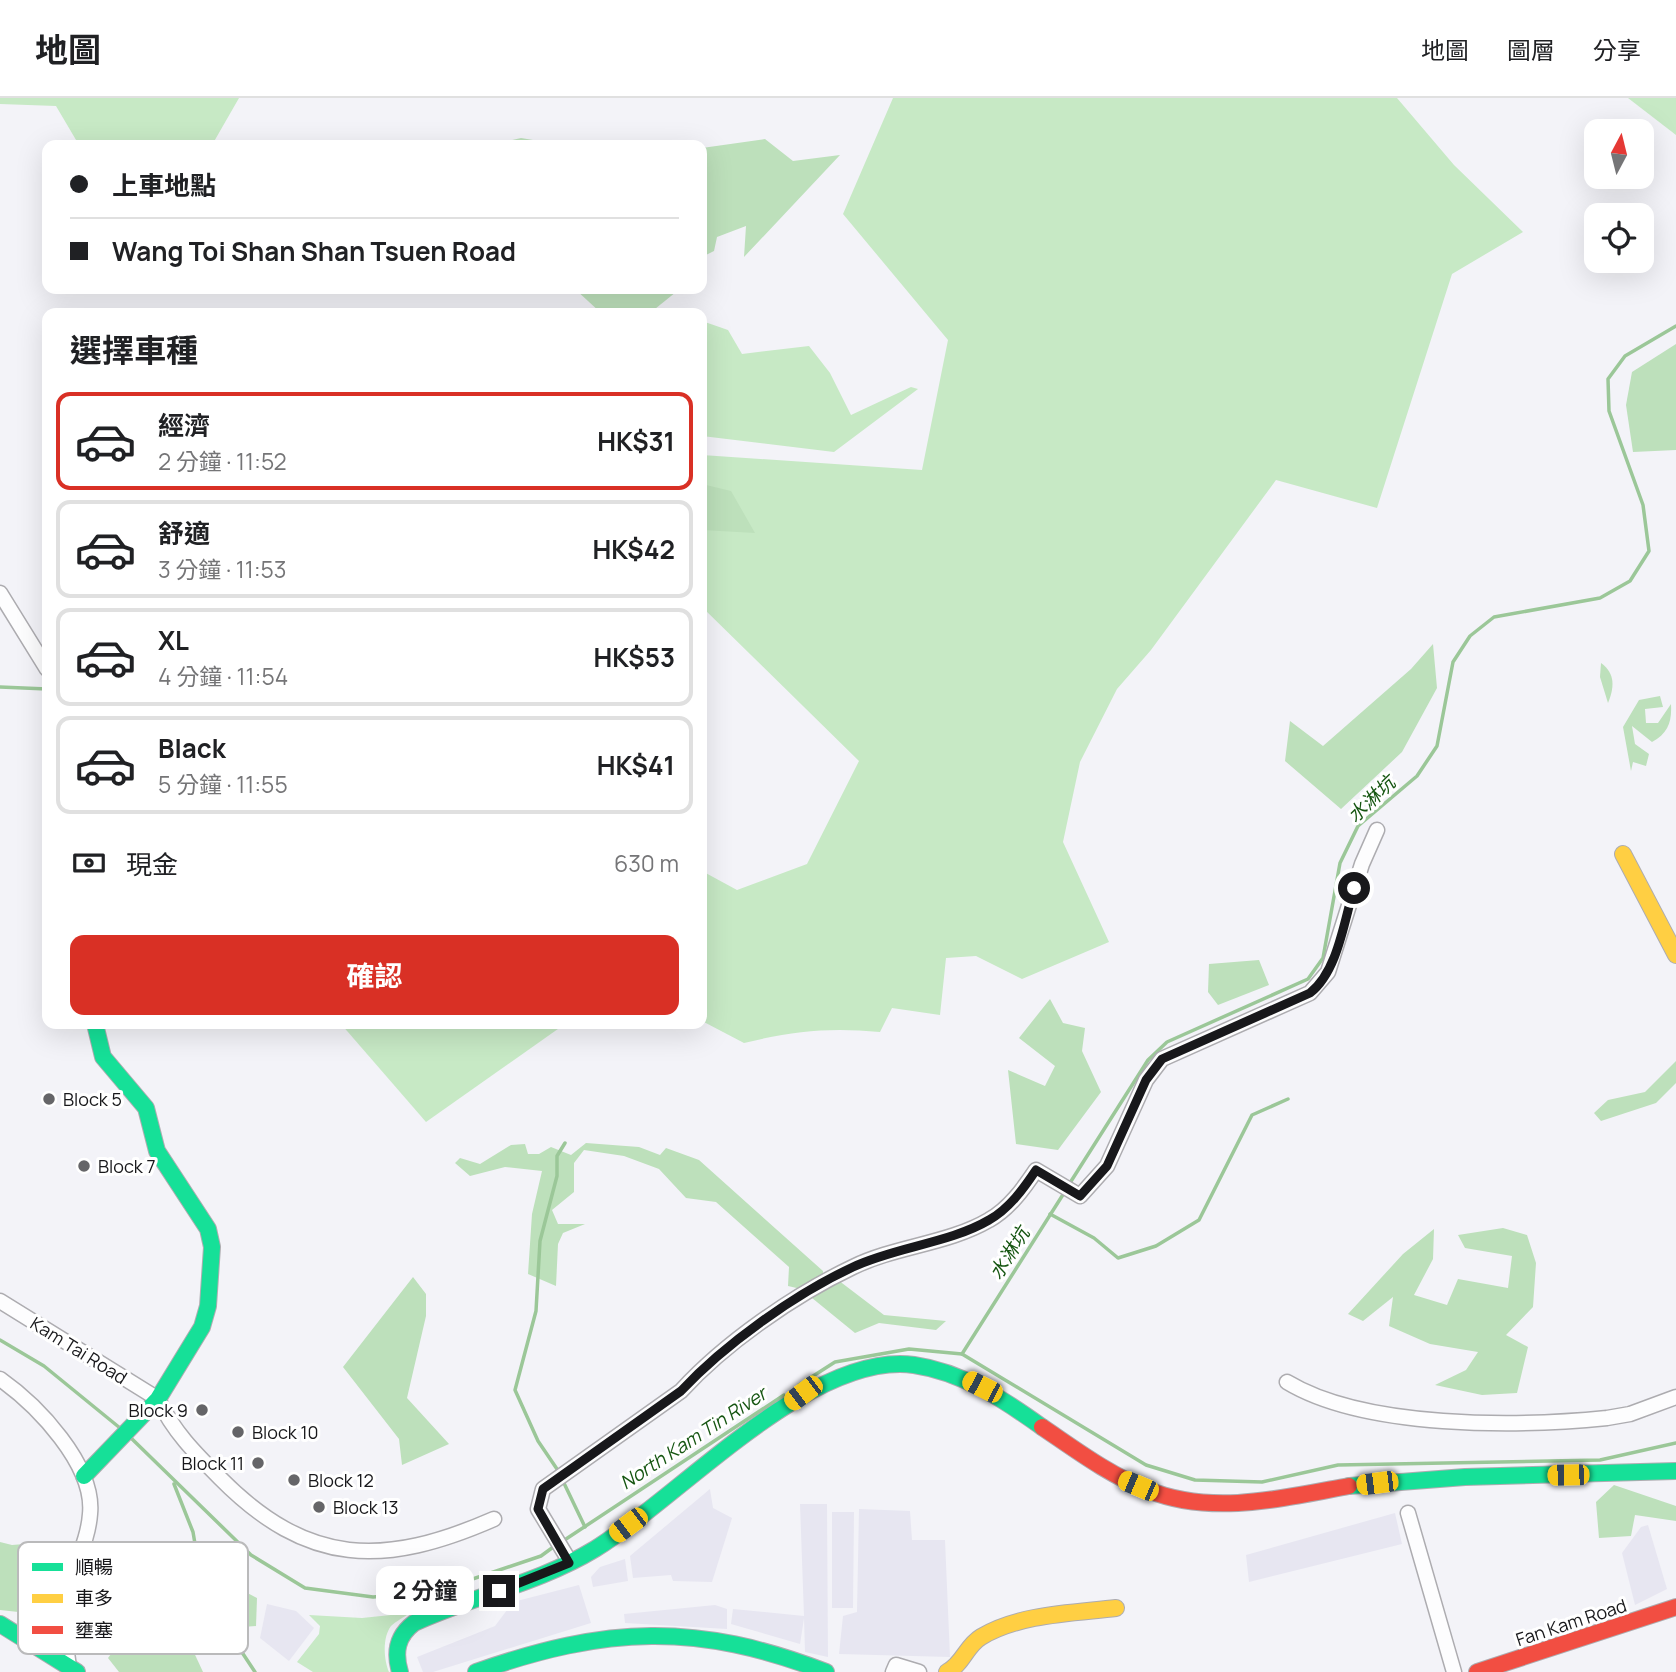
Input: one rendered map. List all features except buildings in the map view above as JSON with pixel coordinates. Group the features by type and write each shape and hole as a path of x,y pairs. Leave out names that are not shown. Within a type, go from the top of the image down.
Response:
{"street":[{"path":"0,593 42,660"},
{"path":"567,1558 538,1509 543,1489 578,1462 681,1391 696,1373 823,1283 855,1266 991,1219 1011,1202 1036,1170 1080,1196 1107,1166 1146,1080 1162,1059 1310,993 1320,986 1328,972 1362,864 1377,830"},
{"path":"1623,854 1676,955"},
{"path":"84,1476 102,1455 142,1418 158,1398 205,1320 209,1298 211,1236 157,1151 146,1108 103,1057 96,1029"},
{"name":"Kam Tai Road","path":"0,1301 158,1398"},
{"path":"400,1672 396,1657 397,1644 403,1632 414,1623 606,1542 803,1393 847,1372 894,1363 958,1375 1005,1401 1111,1474 1151,1492 1201,1503 1240,1505 1352,1486 1440,1478 1676,1471"},
{"path":"0,1379 42,1415 84,1476 91,1500 90,1516 82,1542"},
{"path":"1287,1382 1316,1398 1332,1403 1458,1422 1607,1418 1630,1414 1676,1397"},
{"path":"158,1398 175,1431 242,1500 284,1531 316,1543 391,1552 442,1541 494,1519"},
{"path":"1408,1513 1454,1672"},
{"path":"947,1672 958,1668 978,1639 1045,1618 1116,1608"},
{"name":"Fan Kam Road","path":"1477,1672 1676,1608"},
{"path":"0,1624 18,1635"},
{"path":"476,1672 566,1643 605,1637 660,1634 712,1639 757,1648 826,1672"},
{"path":"49,1654 73,1669"},
{"path":"894,1672 896,1665 919,1672"}],"shaded area":[{"path":"710,1489 713,1508 732,1518 712,1582 673,1581 671,1575 633,1578 630,1556"},
{"path":"800,1504 827,1504 828,1657 805,1652 804,1618 800,1644 731,1624 733,1609 804,1616"},
{"path":"859,1509 910,1511 912,1540 945,1540 950,1657 839,1654 843,1616 857,1612"},
{"path":"832,1512 854,1512 853,1608 832,1608"},
{"path":"1395,1513 1402,1544 1249,1582 1246,1555"},
{"path":"1648,1525 1667,1589 1635,1605 1622,1553 1641,1527"},
{"path":"625,1559 628,1581 593,1587 591,1577 600,1567"},
{"path":"579,1585 591,1623 433,1672 423,1672 417,1657 495,1626 513,1602"},
{"path":"267,1604 296,1611 314,1628 289,1661 260,1638"},
{"path":"715,1605 727,1609 727,1629 625,1623 624,1614"}],"green space":[{"path":"0,98 239,98 215,140 76,140 56,106 0,104"},
{"path":"893,98 1397,98 1454,165 1523,232 1452,274 1377,508 1276,480 1151,650 1117,689 1080,762 1063,842 1109,942 1022,979 976,956 946,958 940,1015 892,1008 880,1032 811,1031 744,1043 707,1024 707,874 737,890 807,864 859,761 707,612 707,455 922,470 948,340 843,214"},
{"path":"1628,98 1676,98 1676,135"},
{"path":"765,139 793,161 840,155 744,257 746,226 717,237 714,251 707,254 707,147"},
{"path":"580,294 674,294 656,308 596,308"},
{"path":"707,323 728,330 742,354 809,346 830,373 851,415 911,387 918,389 834,452 707,437"},
{"path":"1676,344 1676,450 1633,452 1626,405 1632,372"},
{"path":"707,485 731,491 755,533 707,530"},
{"path":"1433,644 1437,688 1402,752 1341,809 1285,761 1290,721 1323,746 1411,669"},
{"path":"1601,663 1609,672 1612,682 1608,703 1600,677"},
{"path":"1660,696 1663,707 1645,709 1646,723 1658,723 1671,704 1668,726 1662,735 1652,742 1632,726 1635,744 1649,754 1646,766 1633,762 1631,771 1623,727 1639,700"},
{"path":"1259,960 1269,985 1218,1005 1208,992 1209,964"},
{"path":"1050,999 1063,1023 1085,1028 1082,1051 1101,1092 1058,1150 1016,1144 1008,1070 1045,1086 1055,1066 1019,1038"},
{"path":"345,1029 558,1029 426,1122"},
{"path":"1676,1061 1676,1083 1656,1103 1601,1121 1594,1113 1608,1100 1645,1092"},
{"path":"586,1143 639,1147 660,1155 666,1148 699,1160 823,1271 823,1283 838,1280 884,1315 946,1321 936,1330 879,1323 855,1333 801,1289 788,1286 789,1267 716,1202 686,1198 659,1169 624,1156 584,1150 574,1163 574,1192 552,1210 558,1224 585,1224 563,1233 558,1244 556,1286 528,1274 532,1214 542,1171 505,1167 470,1176 455,1163 460,1158 480,1164 511,1145 525,1144 528,1154 539,1154 551,1147 571,1155"},
{"path":"1503,1228 1527,1235 1536,1263 1533,1307 1506,1335 1528,1347 1517,1393 1482,1395 1435,1385 1466,1370 1478,1352 1430,1344 1389,1326 1393,1297 1363,1321 1348,1314 1403,1254 1434,1229 1433,1259 1414,1295 1447,1305 1458,1279 1508,1288 1512,1256 1465,1248 1458,1235"},
{"path":"413,1277 426,1294 426,1316 407,1398 449,1444 402,1465 399,1439 343,1367"},
{"path":"1614,1485 1676,1506 1676,1521 1635,1515 1631,1536 1599,1538 1596,1502"},
{"path":"0,1542 18,1545 18,1612 0,1610"},
{"path":"248,1593 257,1598 256,1626 248,1627"},
{"path":"410,1613 393,1624 388,1631 385,1649 389,1672 313,1672 297,1662 319,1634 320,1626 309,1615 362,1618"},
{"path":"111,1654 195,1654 203,1672 119,1672 108,1658"}],"waterway":[{"name":"水淋坑","path":"1068,1186 1148,1060 1167,1042 1308,979 1323,958 1340,863 1358,826 1417,776 1437,746 1453,662 1470,636 1494,617 1600,598 1630,581 1649,551 1643,505 1609,411 1608,379 1625,356 1676,326"},
{"path":"0,687 42,689"},
{"path":"1050,1214 1094,1238 1118,1258 1156,1246 1199,1220 1252,1115 1288,1099"},
{"path":"559,1472 538,1441 515,1390 536,1311 540,1241 557,1176 557,1156 565,1143"},
{"name":"水淋坑","path":"962,1354 1064,1193"},
{"name":"North Kam Tin River","path":"0,1340 44,1366 120,1428"},
{"name":"North Kam Tin River","path":"799,1385 835,1362 909,1349 962,1354 1146,1465 1195,1480 1262,1482 1338,1465 1600,1460 1676,1443"},
{"name":"North Kam Tin River","path":"563,1541 784,1395"},
{"name":"North Kam Tin River","path":"131,1438 238,1542"},
{"path":"562,1479 585,1527"},
{"path":"174,1484 195,1542"},
{"name":"North Kam Tin River","path":"248,1552 305,1588 373,1597 434,1592 541,1556 556,1545"},
{"path":"243,1654 255,1672"}],"traffic: fast":[{"path":"84,1476 158,1399 202,1327 208,1306 212,1247 208,1229 157,1151 146,1108 103,1057 96,1029"},
{"path":"400,1672 398,1645 404,1633 414,1623 529,1580 595,1549 748,1432 791,1403 833,1380 874,1367 914,1365 932,1369 981,1388 1042,1427"},
{"path":"1349,1486 1465,1477 1676,1471"},
{"path":"0,1624 18,1635"},
{"path":"476,1672 568,1646 651,1636 735,1644 826,1672"},
{"path":"48,1654 77,1672"}],"traffic: slow":[{"path":"1623,854 1676,955"},
{"path":"947,1672 976,1641 996,1629 1029,1619 1116,1608"}],"traffic: jam":[{"path":"1042,1427 1120,1477 1172,1498 1197,1502 1248,1502 1349,1486"},
{"path":"1477,1672 1676,1607"}],"place":[{"name":"Block 5","path":"49,1099"},
{"name":"Block 7","path":"84,1166"},
{"name":"Block 9","path":"202,1410"},
{"name":"Block 10","path":"238,1432"},
{"name":"Block 11","path":"258,1463"},
{"name":"Block 12","path":"294,1480"},
{"name":"Block 13","path":"319,1507"}],"route":[{"path":"499,1591 569,1563 538,1509 538,1496 543,1489 681,1391 696,1373 786,1307 855,1266 991,1219 1011,1202 1036,1170 1080,1196 1107,1166 1118,1147 1146,1080 1153,1067 1162,1059 1173,1051 1255,1018 1320,986 1328,972 1354,888"}]}
